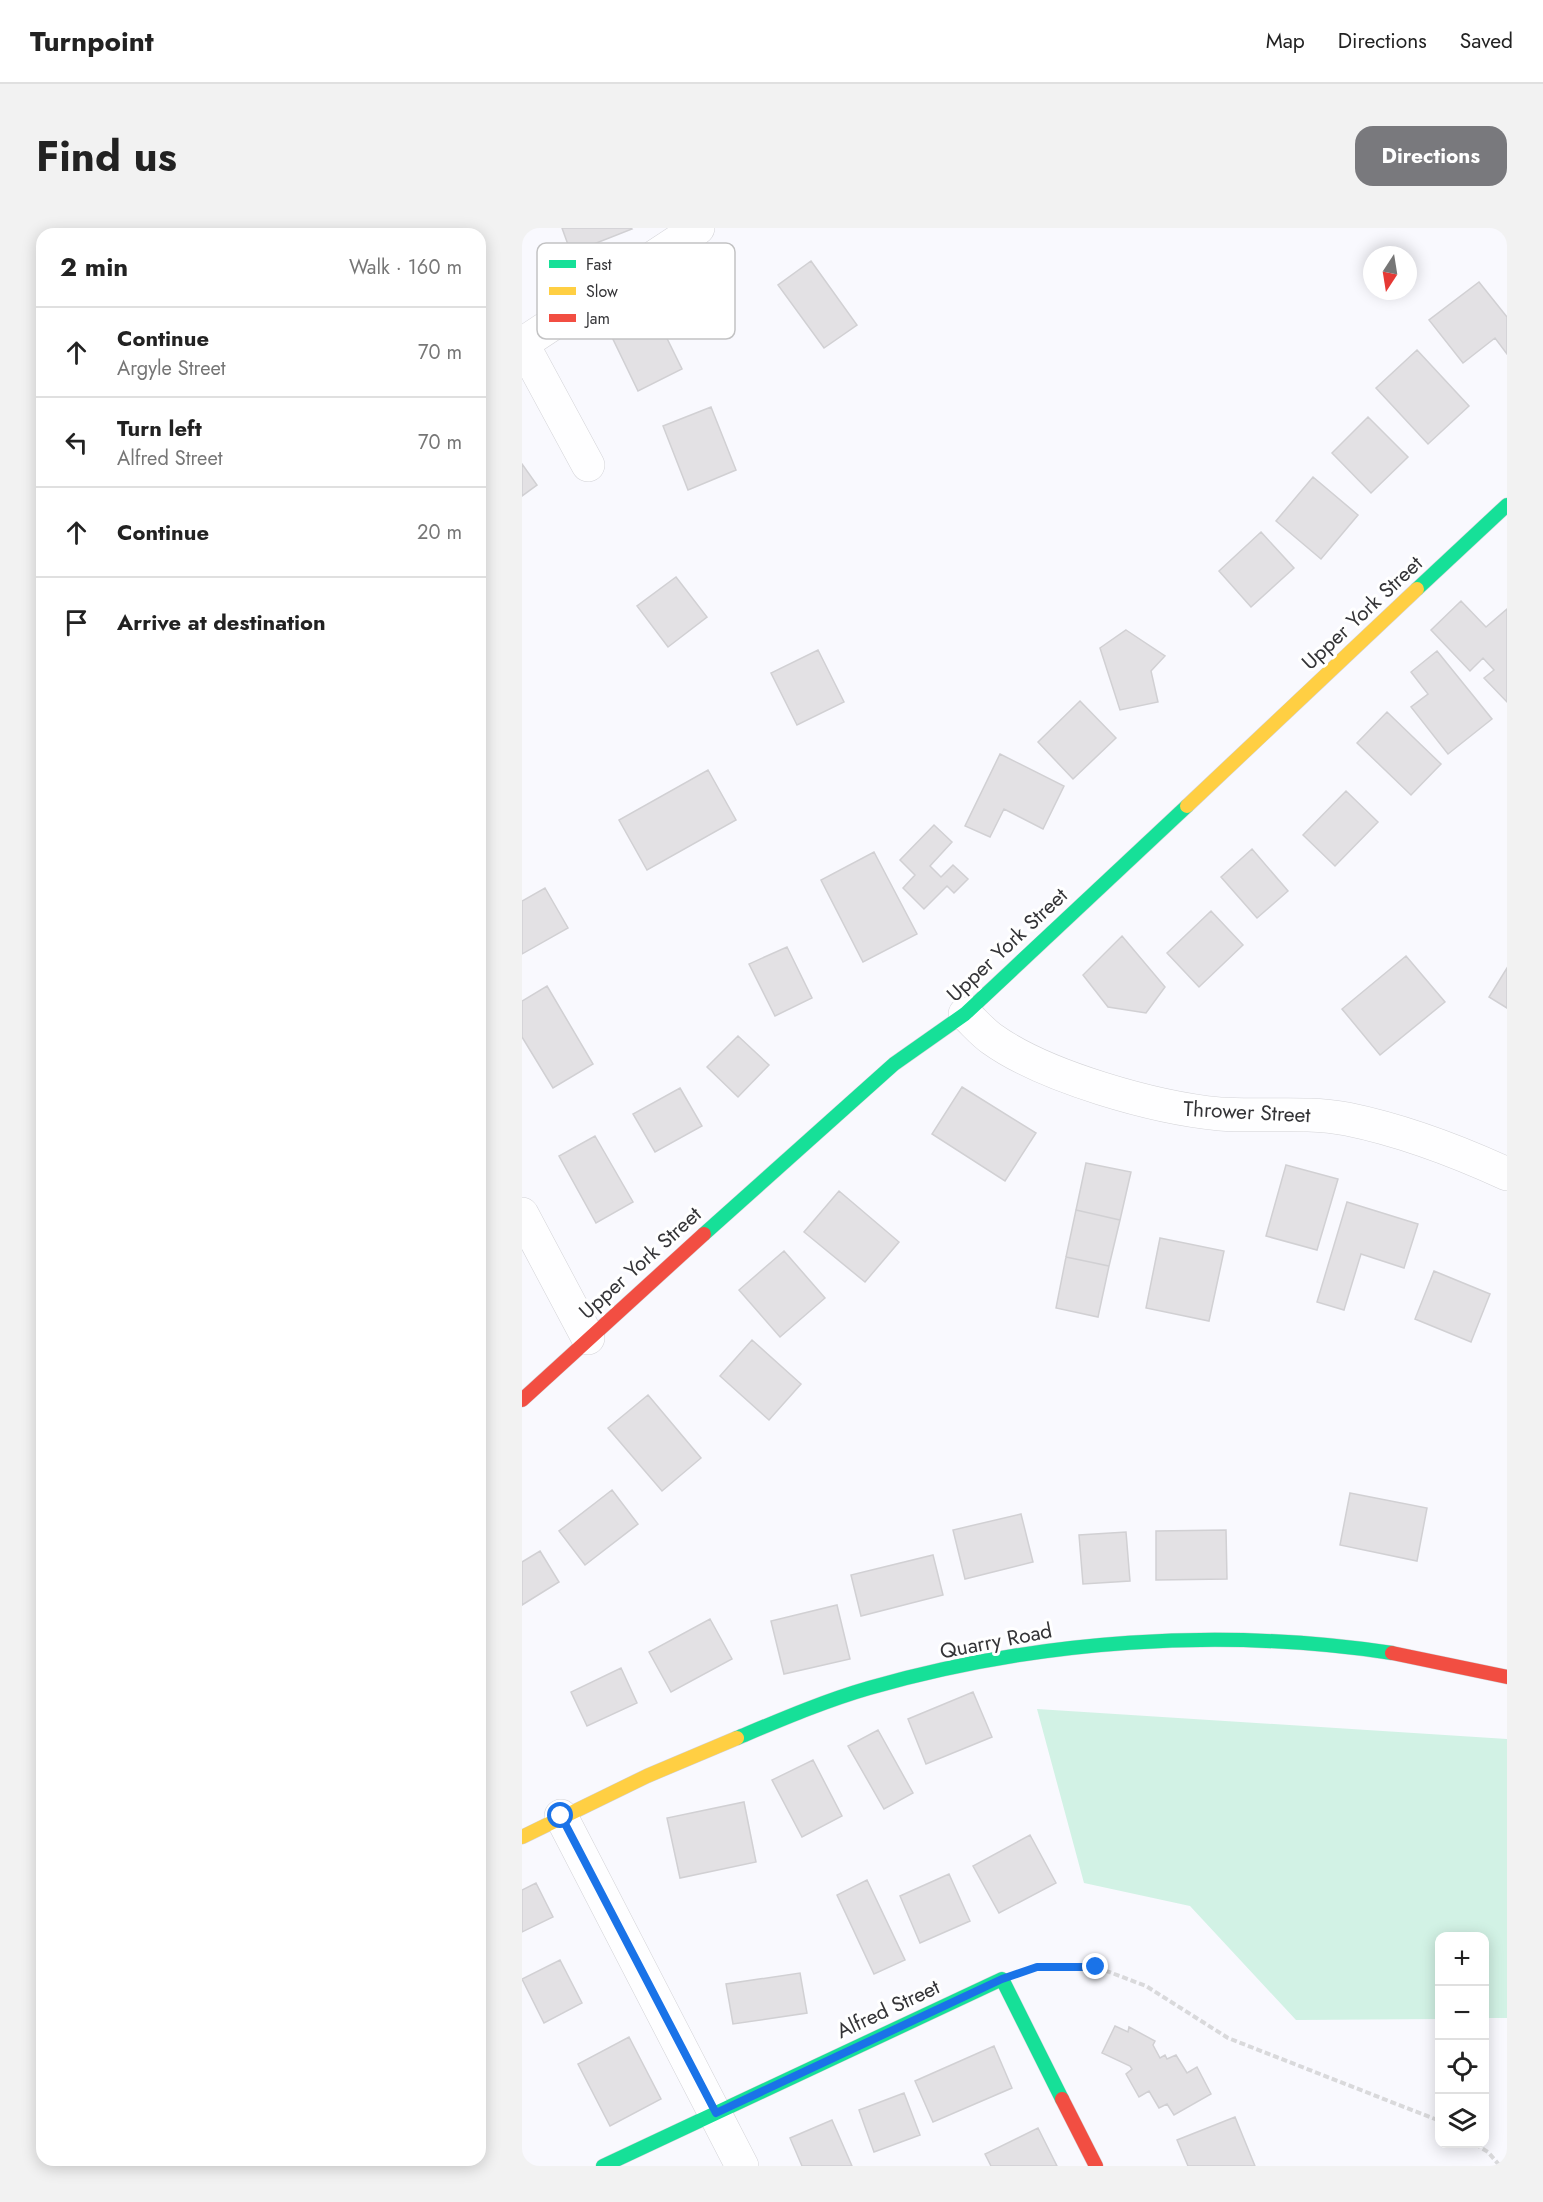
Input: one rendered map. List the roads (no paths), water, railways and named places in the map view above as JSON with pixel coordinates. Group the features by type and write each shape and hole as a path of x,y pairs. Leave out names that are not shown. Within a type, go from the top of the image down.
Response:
{"street":[{"path":"676,243 699,228"},
{"path":"537,334 522,344 588,465"},
{"name":"Upper York Street","path":"522,1400 894,1064 965,1014 1507,505"},
{"name":"Thrower Street","path":"965,1014 992,1040 1028,1059 1117,1092 1172,1107 1218,1114 1296,1114 1347,1119 1410,1137 1507,1174"},
{"path":"522,1214 588,1338"},
{"name":"Quarry Road","path":"522,1836 683,1758 881,1685 1081,1646 1217,1638 1372,1648 1450,1662 1507,1677"},
{"path":"561,1816 742,2166"},
{"name":"Alfred Street","path":"603,2166 1002,1979 1096,2166"}]}
